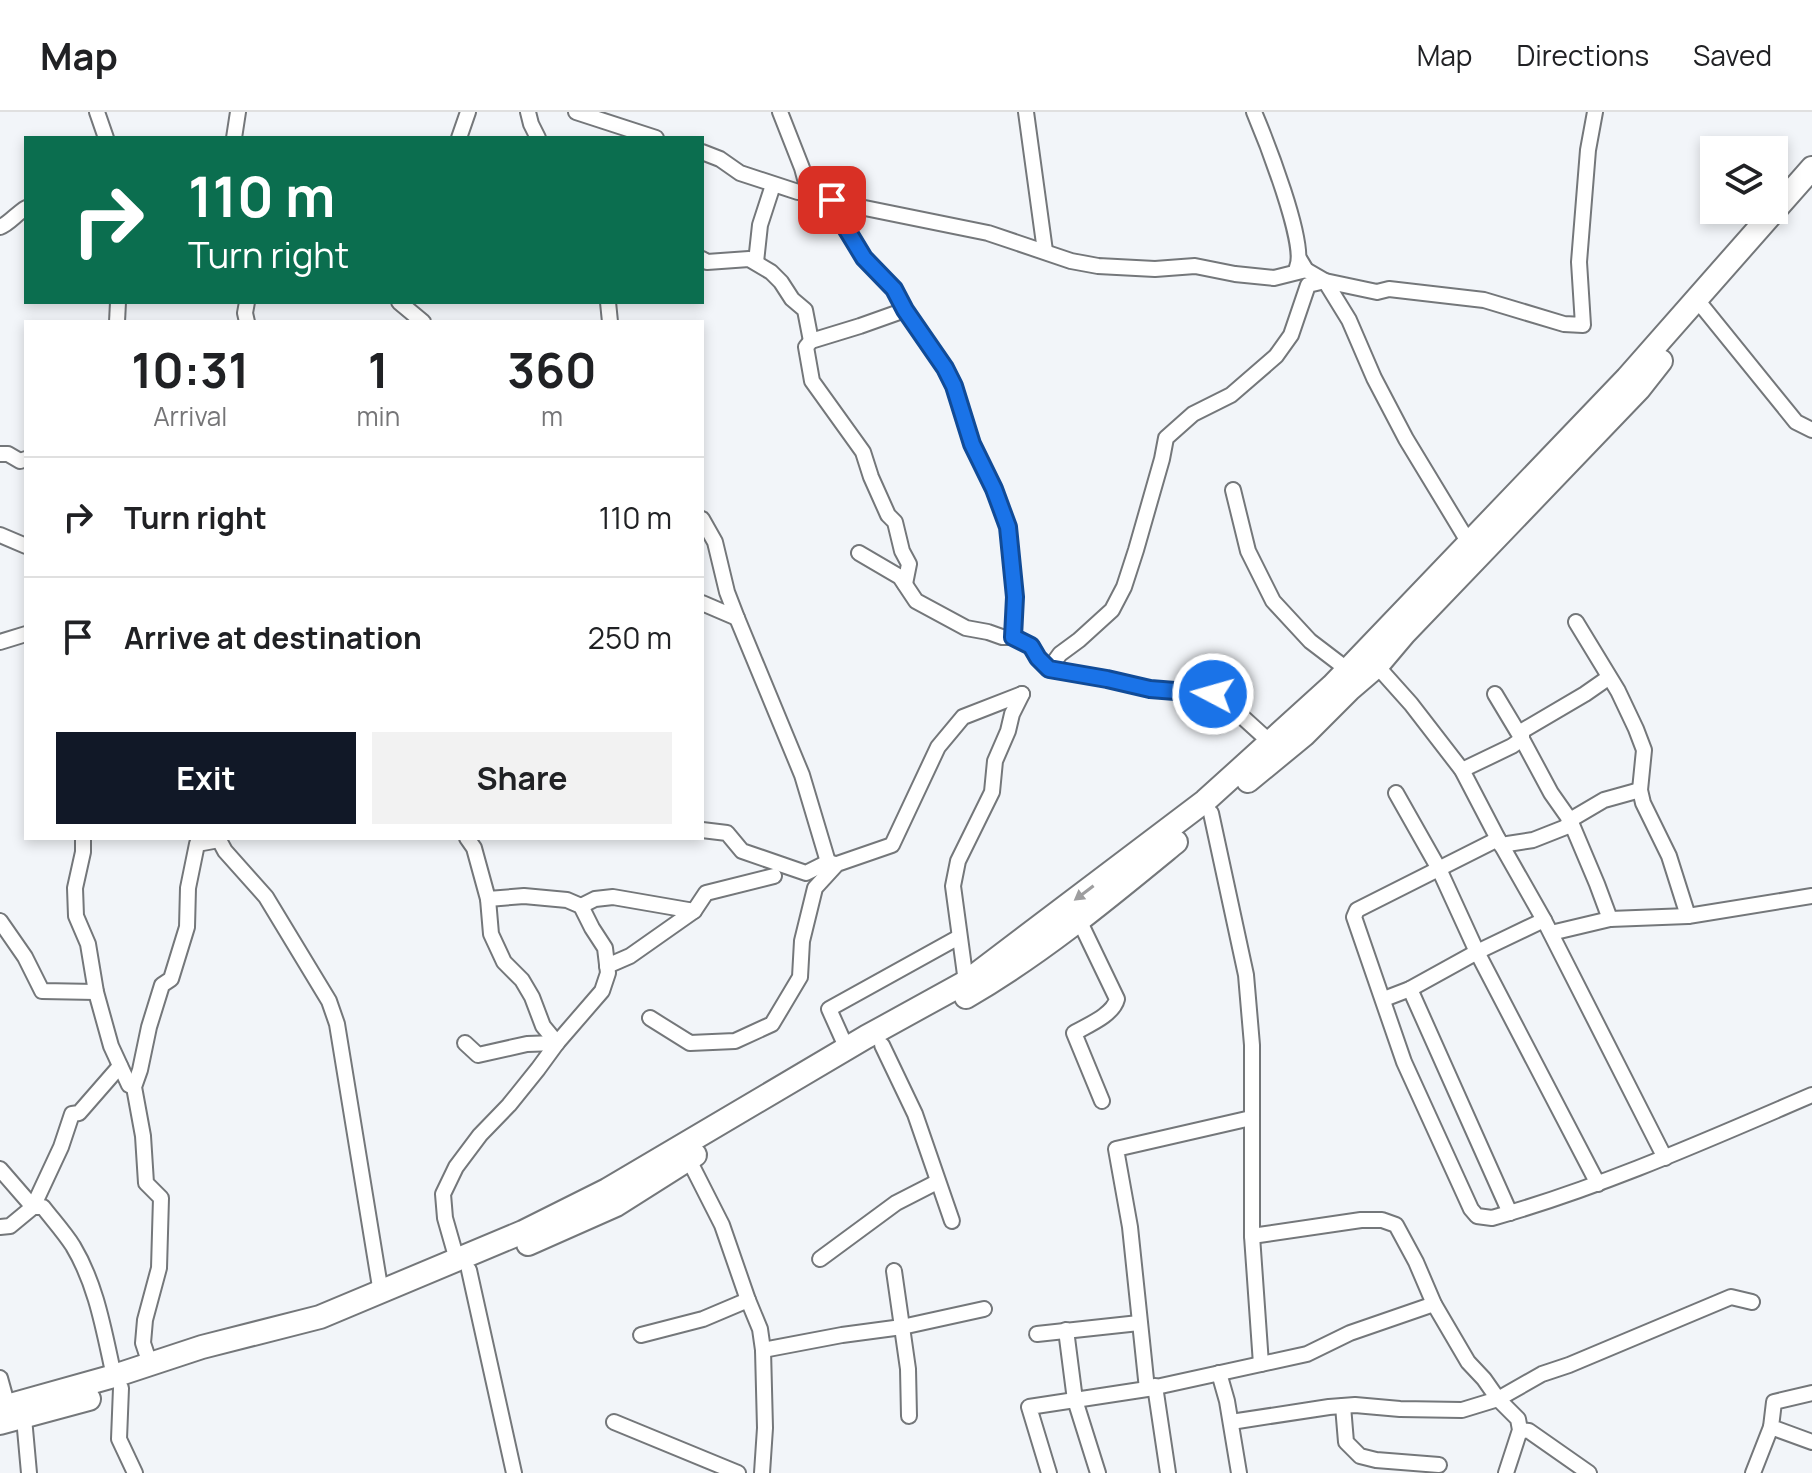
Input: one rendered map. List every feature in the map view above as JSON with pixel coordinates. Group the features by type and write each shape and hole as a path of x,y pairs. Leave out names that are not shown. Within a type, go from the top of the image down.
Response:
{"main road":[{"path":"525,1238 966,982 1205,801 1348,670 1627,378 1812,168"},
{"path":"117,1382 150,1364 202,1347 320,1317 616,1205 688,1158 1002,977 1079,920 1211,813 1304,735 1377,666 1639,389 1702,306 1812,189"},
{"path":"8,1414 117,1382 323,1330 385,1307 474,1260"}],"street":[{"path":"97,112 105,136"},
{"path":"234,136 238,112"},
{"path":"460,136 468,112"},
{"path":"528,112 537,136"},
{"path":"576,112 650,136"},
{"path":"780,112 808,190"},
{"path":"1026,112 1045,251"},
{"path":"1254,112 1281,182 1300,268"},
{"path":"704,153 720,159 740,173 773,185 798,192 808,190 832,200 988,233 1071,261 1098,266 1155,269 1195,266 1274,278 1300,268 1325,281 1377,292 1389,289 1484,300 1564,324 1583,325 1579,262 1588,150 1595,112"},
{"path":"756,262 760,225 773,185"},
{"path":"832,200 864,258 894,289 954,386 972,444 1008,527 1015,597 1013,637"},
{"path":"0,227 24,210"},
{"path":"704,260 749,259 771,272 805,310 811,341"},
{"path":"1325,281 1349,320 1374,378 1406,439 1469,543"},
{"path":"1049,669 1060,654 1112,610 1124,587 1166,438 1193,414 1231,395 1276,356 1291,335 1308,285 1325,281"},
{"path":"401,304 421,320"},
{"path":"1702,306 1796,422 1812,430"},
{"path":"905,310 811,341 806,347 812,381 863,452 888,515 895,522 902,551 909,564 905,584"},
{"path":"0,454 24,460"},
{"path":"1233,490 1248,551 1273,601 1310,641 1348,670"},
{"path":"704,523 715,542 727,592 802,775 832,863"},
{"path":"0,535 24,545"},
{"path":"859,553 900,577 916,601 966,628 1013,637 1031,646 1049,669 1150,689 1213,694 1270,742"},
{"path":"704,604 737,618"},
{"path":"1576,622 1618,691 1644,750 1640,790 1643,803 1669,856 1688,916"},
{"path":"0,642 24,635"},
{"path":"1377,666 1462,770 1548,926 1665,1158"},
{"path":"1522,739 1522,731 1608,678"},
{"path":"704,830 727,833 742,851 806,873 892,845 938,747 963,717 1022,694 995,761 992,792 958,861 953,886 966,982"},
{"path":"1495,694 1551,793 1570,820 1610,919"},
{"path":"1462,770 1522,739"},
{"path":"1640,790 1604,800 1570,820 1566,827 1533,840 1500,842 1439,869 1357,910 1354,917 1404,1062 1471,1209 1477,1216 1492,1218 1598,1184 1812,1095"},
{"path":"1396,793 1439,869 1477,952 1598,1184"},
{"path":"1211,813 1246,975 1252,1045 1252,1236 1261,1364"},
{"path":"83,840 75,888 76,916 88,944 96,992 111,1046 129,1085 134,1087"},
{"path":"150,1364 143,1343 145,1320 159,1268 161,1198 146,1183 143,1136 134,1087 162,985 171,979 187,927 188,888 197,844 215,840"},
{"path":"220,840 225,851 266,897 329,1001 340,1039 381,1293"},
{"path":"468,840 474,848 488,899 491,934 504,962 522,980 543,1026 557,1043"},
{"path":"650,1018 690,1043 735,1041 772,1024 800,977 802,941 815,888 832,863"},
{"path":"607,966 630,956 694,911 706,893 774,876"},
{"path":"488,899 524,896 567,900 581,906 605,948 608,973 602,991 509,1105 480,1135 456,1167 443,1194 445,1218 474,1260 514,1473"},
{"path":"1384,999 1410,989 1477,952 1548,926 1610,919 1688,916 1812,896"},
{"path":"581,906 595,899 613,897 694,911"},
{"path":"1079,920 1117,999 1115,1007 1074,1033 1102,1101"},
{"path":"0,921 25,957 42,991 96,992"},
{"path":"847,1049 829,1009 959,937"},
{"path":"1410,989 1510,1213"},
{"path":"465,1043 478,1055 527,1044 557,1043"},
{"path":"882,1045 915,1114 952,1221"},
{"path":"0,1227 10,1226 33,1207 61,1147 72,1114 79,1113 120,1066"},
{"path":"1168,1473 1139,1323 1130,1227 1116,1149 1251,1118"},
{"path":"688,1158 722,1225 760,1329 765,1428 762,1473"},
{"path":"0,1169 33,1207 43,1207 73,1246 89,1279 117,1382 119,1439 135,1473"},
{"path":"820,1259 896,1203 937,1182"},
{"path":"1252,1236 1361,1220 1382,1220 1396,1225 1434,1304 1468,1362 1518,1419 1520,1430 1506,1473"},
{"path":"894,1271 908,1369 909,1416"},
{"path":"1231,1422 1343,1406 1462,1410 1498,1399 1542,1374 1731,1297 1752,1302"},
{"path":"641,1335 703,1319 748,1300"},
{"path":"1049,1473 1029,1407 1151,1387 1307,1354 1350,1333 1434,1304"},
{"path":"763,1350 902,1327 984,1309"},
{"path":"1037,1334 1139,1323"},
{"path":"1066,1330 1075,1400 1098,1473"},
{"path":"1219,1373 1239,1473"},
{"path":"0,1378 8,1414 29,1473"},
{"path":"1753,1473 1771,1427 1774,1402 1812,1393"},
{"path":"1343,1406 1346,1442 1360,1456 1439,1465"},
{"path":"614,1422 738,1473"},
{"path":"1771,1427 1812,1442"},
{"path":"1520,1430 1529,1431 1589,1473"}],"route":[{"path":"832,200 864,258 894,289 954,386 972,444 1008,527 1015,597 1013,637 1031,646 1049,669 1150,689 1213,694"}]}
